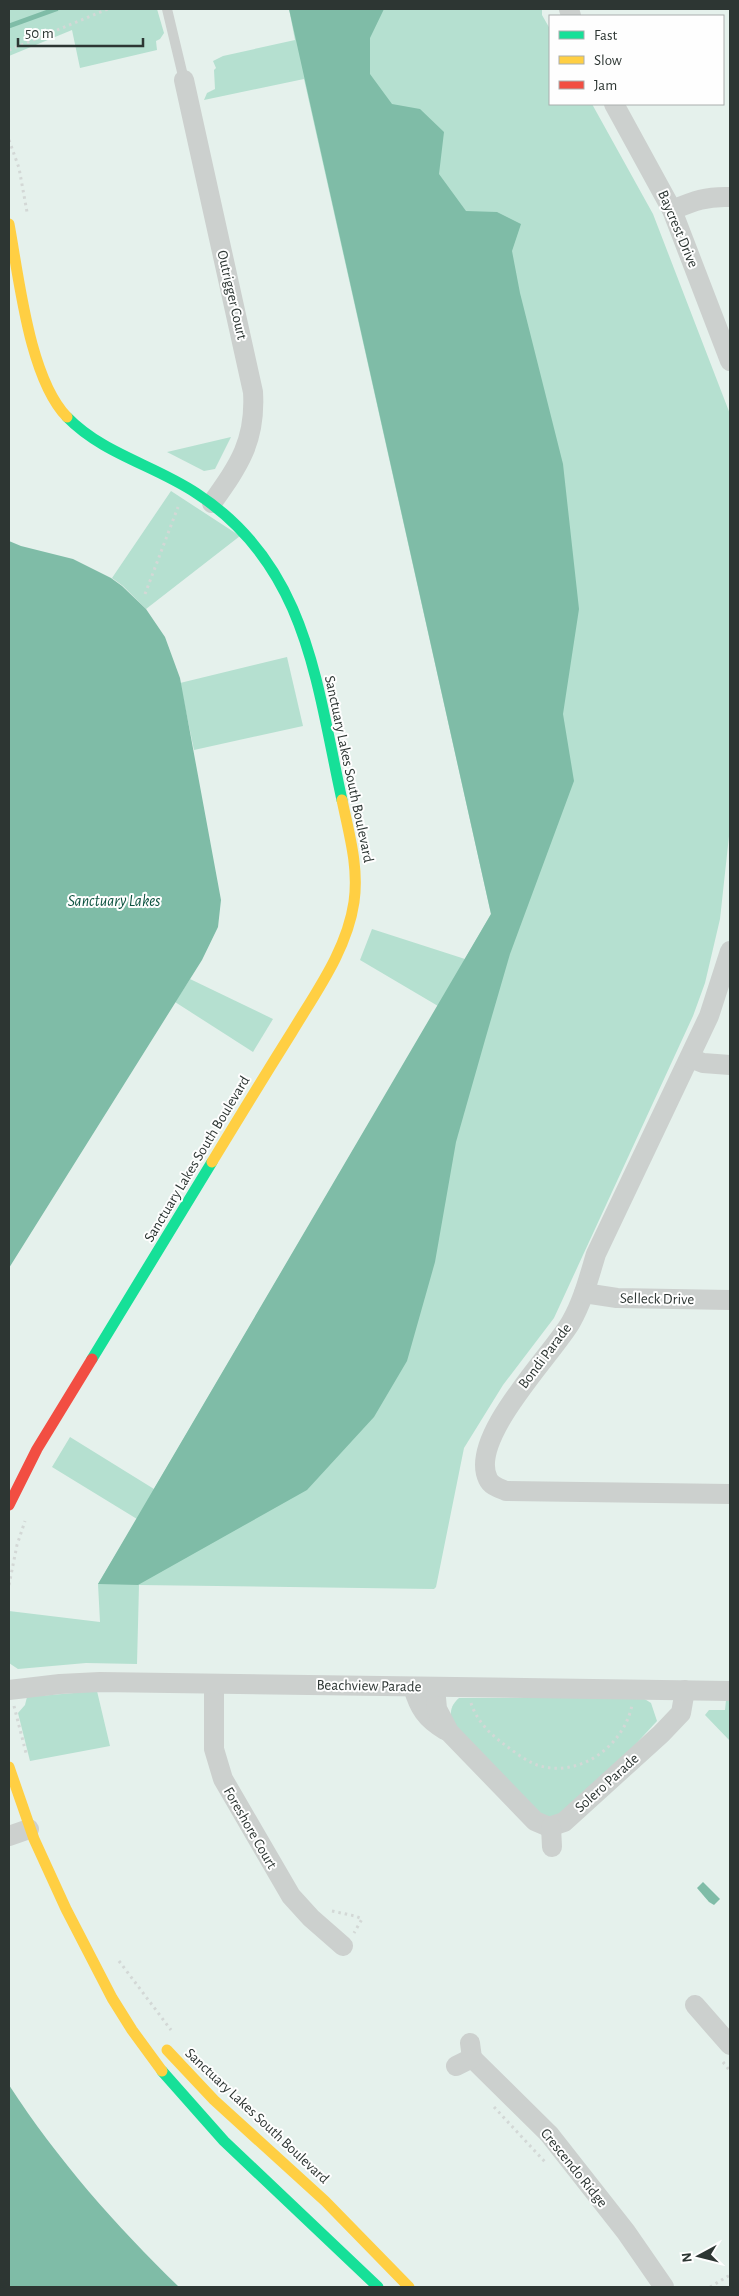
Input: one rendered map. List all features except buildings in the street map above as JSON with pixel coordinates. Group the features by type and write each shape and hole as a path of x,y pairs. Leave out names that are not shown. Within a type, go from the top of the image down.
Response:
{"street":[{"name":"Outrigger Court","path":"184,80 250,377 254,407 250,436 245,452 239,465 212,503"},
{"name":"Baycrest Drive","path":"615,105 672,210 730,361"},
{"path":"672,210 703,198 730,197"},
{"name":"Sanctuary Lakes South Boulevard","path":"9,224 38,366 58,406 78,429 110,450 192,489 212,503 242,528 275,569 304,631 354,854 356,885 352,917 338,954 327,974 37,1449 9,1505"},
{"name":"Bondi Parade","path":"730,951 712,1008 596,1254 584,1293 571,1322 514,1397 490,1442 485,1458 487,1478 498,1488 520,1492 730,1494"},
{"path":"690,1058 703,1063 730,1065"},
{"name":"Selleck Drive","path":"584,1293 616,1298 730,1300"},
{"name":"Beachview Parade","path":"10,1690 60,1684 100,1682 730,1691"},
{"name":"Foreshore Court","path":"214,1684 214,1749 223,1779 287,1890 311,1918 343,1946"},
{"path":"413,1687 421,1710 431,1722 449,1732"},
{"path":"435,1687 437,1710 449,1732 535,1821 551,1827 552,1847"},
{"name":"Solero Parade","path":"551,1827 564,1822 661,1734 676,1690"},
{"path":"9,1767 29,1829 52,1881 111,1997 132,2031 184,2098 222,2138 378,2287"},
{"path":"9,1836 29,1829"},
{"path":"93,1960 129,2004"},
{"path":"695,2005 730,2045"},
{"name":"Sanctuary Lakes South Boulevard","path":"159,2040 214,2100 325,2201 409,2287"},
{"name":"Crescendo Ridge","path":"466,2056 549,2134 626,2232 664,2287"}],"lane":[{"path":"167,9 184,80"}],"path":[{"path":"9,50 108,9"},
{"path":"9,140 18,168 28,217"},
{"path":"172,501 184,507"},
{"path":"145,594 180,504"},
{"path":"9,1585 17,1545 26,1518"},
{"path":"468,1688 476,1715 491,1734 536,1765 549,1767 567,1767 587,1762 604,1751 620,1735 630,1716 635,1690"},
{"path":"10,1690 28,1761"},
{"path":"326,1908 362,1919 361,1924 343,1946"},
{"path":"117,1958 176,2036"},
{"path":"488,2101 549,2165"},
{"path":"710,2287 730,2274"}],"shaded area":[{"path":"9,9 157,9 164,33 156,41 157,50 80,68 72,30 9,56"},
{"path":"289,9 542,9 542,15 549,27 549,105 593,105 653,214 730,414 730,827 720,919 705,983 693,1016 554,1318 503,1385 464,1448 436,1587 434,1589 139,1585 137,1664 86,1663 18,1669 9,1663 9,1611 100,1622 98,1584 137,1519 52,1467 70,1437 154,1489 438,1006 360,960 372,929 465,959 491,914 304,79 204,100 207,93 215,89 214,70 216,68 213,61 223,56 295,40"},
{"path":"231,437 215,469 204,471 167,452"},
{"path":"171,491 240,536 146,609 112,578"},
{"path":"287,657 303,726 194,750 180,683"},
{"path":"190,979 273,1019 253,1052 175,1002"},
{"path":"97,1691 110,1746 30,1761 18,1713 25,1705 27,1697"},
{"path":"459,1698 643,1698 651,1703 657,1721 564,1822 550,1826 451,1722 452,1708"},
{"path":"726,1700 730,1700 730,1741 705,1715 709,1710 725,1710"}],"water":[{"path":"289,9 384,9 370,38 370,74 392,104 420,109 444,132 439,174 466,211 497,212 521,224 512,251 520,293 563,464 579,609 563,714 574,781 510,954 485,1040 456,1142 435,1262 407,1361 374,1417 307,1490 138,1585 98,1584 491,914"},
{"name":"Sanctuary Lakes","path":"9,541 21,546 73,559 111,578 146,609 165,637 180,678 221,900 218,927 202,960 9,1268"},
{"path":"703,1882 720,1899 714,1905 697,1888"},
{"path":"9,2085 47,2139 88,2191 179,2287 9,2287"}],"waterway":[{"path":"9,26 56,9"}],"traffic: fast":[{"path":"67,417 96,441 196,493 233,522 262,555 284,591 301,629 314,670 342,800"},
{"path":"92,1359 212,1162"},
{"path":"162,2071 224,2141 378,2287"}],"traffic: slow":[{"path":"9,224 22,298 35,353 43,378 54,400 67,417"},
{"path":"212,1162 320,986 345,937 354,902 355,876 342,800"},
{"path":"9,1767 34,1839 66,1909 112,1998 132,2030 162,2071"},
{"path":"167,2050 214,2100 325,2201 409,2287"}],"traffic: jam":[{"path":"9,1505 37,1449 92,1359"}]}
